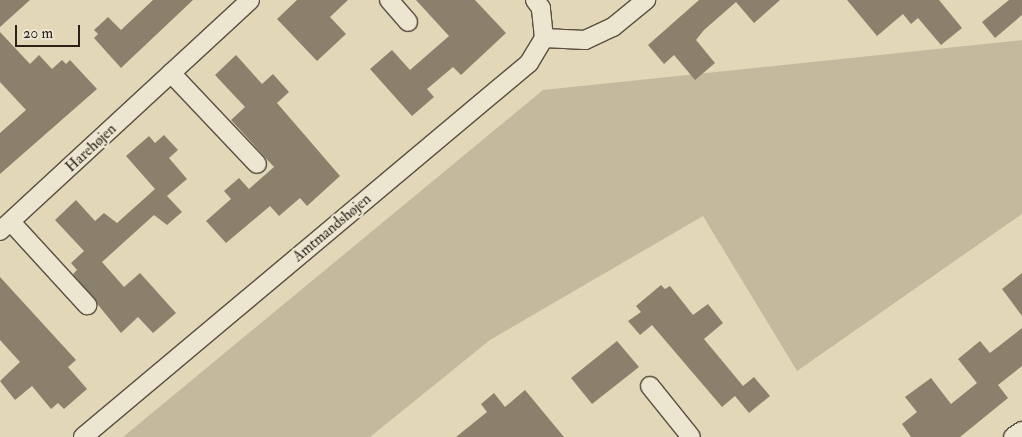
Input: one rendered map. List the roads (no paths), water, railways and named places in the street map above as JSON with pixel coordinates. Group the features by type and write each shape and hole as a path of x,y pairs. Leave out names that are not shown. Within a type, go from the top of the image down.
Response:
{"street":[{"name":"Harehøjen","path":"87,305 5,227 250,0"},
{"path":"389,0 408,22"},
{"path":"535,0 541,8 544,38 585,40 613,27 646,0"},
{"name":"Amtmandshøjen","path":"83,437 529,63 544,38"},
{"path":"171,73 257,164"},
{"path":"650,386 691,437"}]}
